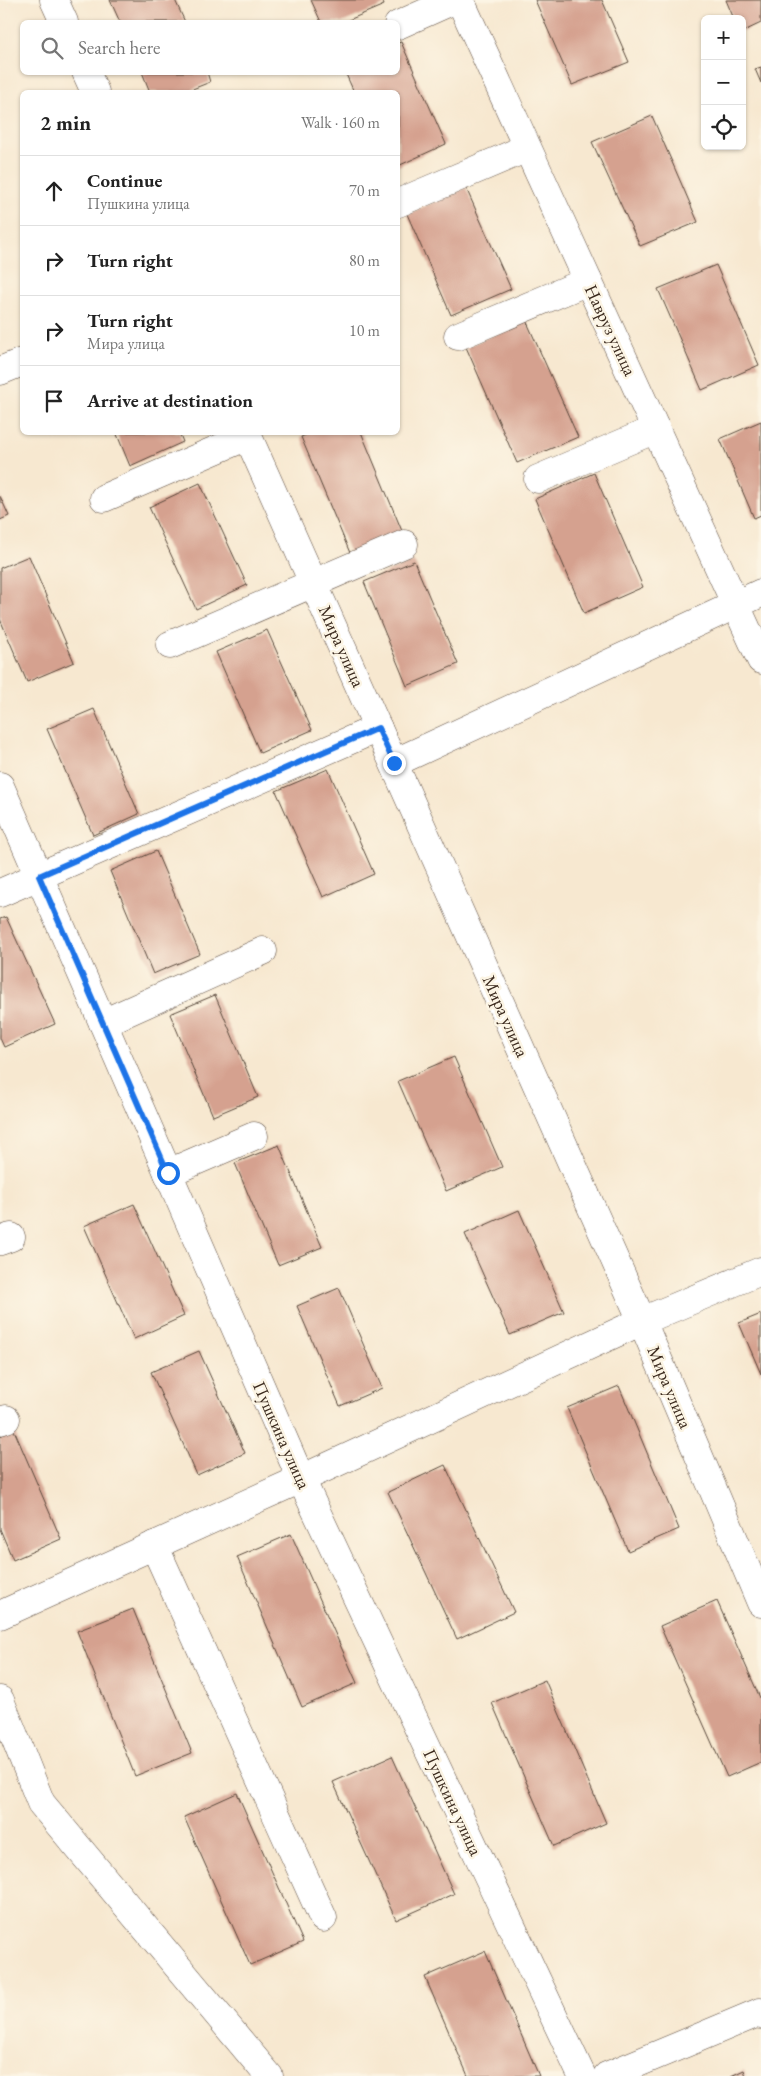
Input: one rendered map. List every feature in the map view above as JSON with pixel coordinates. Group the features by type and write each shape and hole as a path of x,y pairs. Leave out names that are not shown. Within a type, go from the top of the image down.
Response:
{"street":[{"path":"54,0 63,20"},
{"path":"400,23 454,0"},
{"name":"Навруз улица","path":"460,0 761,660"},
{"path":"87,75 94,90"},
{"path":"400,202 527,148"},
{"path":"458,336 588,281"},
{"path":"0,371 20,363"},
{"path":"538,479 656,430"},
{"path":"104,498 245,435"},
{"name":"Мира улица","path":"247,435 642,1321 761,1603"},
{"path":"170,645 404,544"},
{"path":"394,763 761,593"},
{"path":"0,892 378,728"},
{"name":"Пушкина улица","path":"0,786 301,1479 582,2076"},
{"path":"103,1023 263,951"},
{"path":"168,1173 254,1136"},
{"path":"0,1615 301,1479 642,1321 761,1271"},
{"path":"154,1545 323,1918"},
{"path":"0,1700 41,1803 269,2076"},
{"path":"607,2076 760,2012 761,2015"}],"building":[{"path":"110,0 175,0 184,20 119,20"},
{"path":"311,0 382,0 384,5 349,20 320,20"},
{"path":"535,0 602,0 629,62 572,85"},
{"path":"726,0 761,0 761,23 746,30 746,15 732,15"},
{"path":"400,42 446,144 400,165 400,90 353,90 346,75 400,75"},
{"path":"761,67 761,83 755,69"},
{"path":"143,75 208,75 210,82 190,90 149,90"},
{"path":"652,116 698,222 640,246 592,142"},
{"path":"466,188 511,289 451,315 407,214"},
{"path":"716,265 759,365 702,390 658,289"},
{"path":"526,320 578,437 517,463 466,347"},
{"path":"761,421 761,515 754,518 720,439"},
{"path":"117,435 180,435 183,442 130,466"},
{"path":"306,435 362,435 402,531 350,553 301,437"},
{"path":"594,473 643,587 584,613 535,499"},
{"path":"200,483 247,585 196,609 149,507"},
{"path":"0,496 9,516 0,520"},
{"path":"29,556 74,662 27,682 0,619 0,568"},
{"path":"414,561 458,664 407,686 364,582"},
{"path":"267,630 312,730 260,753 216,652"},
{"path":"94,709 139,814 93,835 47,729"},
{"path":"328,769 374,874 323,897 276,791"},
{"path":"156,851 200,954 153,974 110,871"},
{"path":"6,917 55,1024 4,1047 0,1038 0,919"},
{"path":"215,995 258,1097 213,1116 170,1014"},
{"path":"454,1057 502,1167 446,1191 398,1081"},
{"path":"279,1145 322,1247 278,1265 235,1163"},
{"path":"134,1204 184,1316 134,1339 84,1226"},
{"path":"519,1210 564,1312 510,1335 465,1234"},
{"path":"339,1288 382,1388 340,1406 297,1306"},
{"path":"761,1314 761,1374 739,1323"},
{"path":"199,1351 245,1453 197,1475 151,1372"},
{"path":"619,1386 679,1529 628,1551 567,1408"},
{"path":"14,1430 61,1539 13,1560 0,1529 0,1436"},
{"path":"445,1465 514,1612 457,1639 388,1492"},
{"path":"291,1534 357,1683 302,1707 237,1557"},
{"path":"717,1601 761,1700 761,1762 727,1777 660,1626"},
{"path":"133,1609 192,1753 135,1776 77,1631"},
{"path":"545,1680 606,1823 554,1846 492,1703"},
{"path":"392,1756 454,1894 396,1920 333,1782"},
{"path":"237,1793 303,1942 250,1965 184,1817"},
{"path":"485,1951 539,2076 468,2076 425,1977"},
{"path":"744,2070 746,2076 731,2076"}],"route":[{"path":"168,1173 39,876 378,728 394,763"}]}
